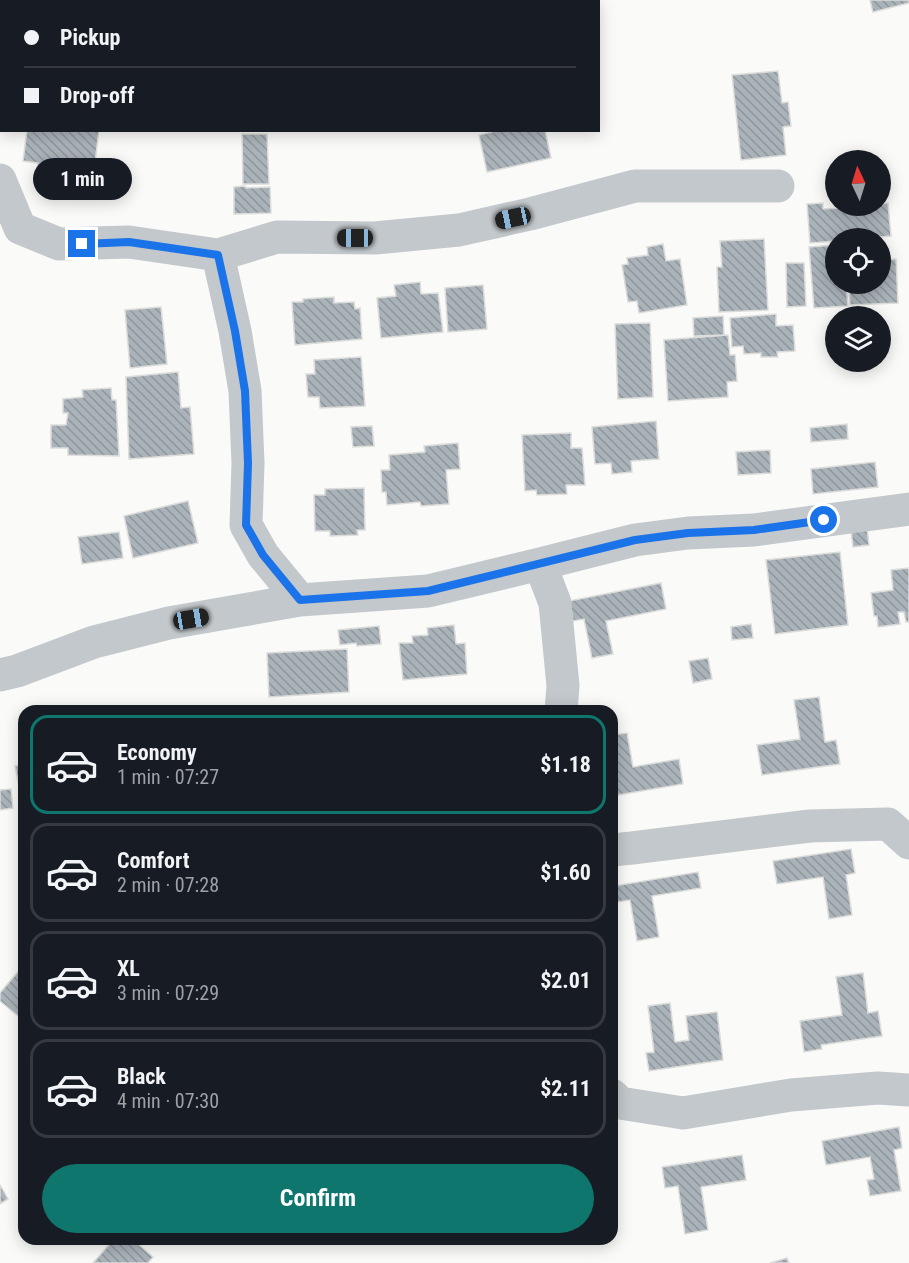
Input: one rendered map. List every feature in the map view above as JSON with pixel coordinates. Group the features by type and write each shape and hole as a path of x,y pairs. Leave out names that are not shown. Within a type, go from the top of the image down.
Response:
{"street":[{"path":"0,180 10,235 59,244 129,242 218,255 277,237 375,238 459,230 635,186 778,186"},
{"path":"218,255 235,331 245,391 248,463 246,525 263,555 300,600"},
{"path":"0,675 94,642 169,623 300,600 428,591 635,540 688,533 754,530 909,509"},
{"path":"540,564 555,603 563,686 561,705"},
{"path":"618,849 821,825 888,824 909,843"},
{"path":"618,1101 683,1113 791,1095 878,1088 909,1090"}],"building":[{"path":"870,0 909,0 909,3 873,12"},
{"path":"778,71 782,103 788,102 791,126 783,127 786,155 741,160 732,75"},
{"path":"27,132 99,132 94,170 69,167 68,175 37,170 38,163 23,161"},
{"path":"492,132 545,132 551,158 487,172 479,135"},
{"path":"242,134 267,134 269,184 243,184"},
{"path":"245,186 246,188 270,187 271,213 234,214 234,187"},
{"path":"823,203 825,216 889,216 890,228 825,228 825,242 810,243 807,204"},
{"path":"764,239 768,310 719,312 717,267 722,267 720,241"},
{"path":"663,244 666,261 680,259 687,305 639,313 637,301 628,302 622,265 628,264 627,258 648,255 647,247"},
{"path":"825,246 825,294 847,294 848,306 814,308 809,247"},
{"path":"891,259 896,259 898,303 850,305 849,294 891,294"},
{"path":"786,263 804,263 806,306 787,307"},
{"path":"420,282 421,294 438,293 443,332 381,338 377,298 396,296 394,285"},
{"path":"483,285 487,329 448,332 445,288"},
{"path":"334,297 334,303 354,302 355,309 360,308 362,339 295,345 292,302"},
{"path":"161,307 167,364 130,368 125,310"},
{"path":"776,314 776,326 793,325 795,351 777,352 778,357 761,357 761,353 744,354 743,346 732,347 730,318"},
{"path":"723,316 724,335 694,336 693,318"},
{"path":"650,323 653,397 618,399 615,324"},
{"path":"728,335 730,355 735,355 737,381 727,382 728,397 668,401 664,340"},
{"path":"361,357 365,406 320,408 319,397 308,397 306,374 315,374 314,360"},
{"path":"178,372 181,408 190,407 194,454 129,459 126,377"},
{"path":"111,388 112,400 116,400 119,456 68,455 68,448 51,448 51,425 66,425 68,413 63,413 63,399 83,397 82,390"},
{"path":"656,421 659,459 631,461 632,472 612,474 611,463 595,464 592,427"},
{"path":"847,424 848,439 811,442 810,428"},
{"path":"372,426 374,446 353,447 351,427"},
{"path":"571,433 571,448 582,448 585,485 566,485 567,494 537,495 536,490 525,491 522,435"},
{"path":"458,443 460,469 446,470 449,504 421,506 420,502 387,505 386,492 382,492 381,470 390,470 389,455 425,452 424,446"},
{"path":"770,450 771,473 738,475 736,452"},
{"path":"875,462 878,487 813,494 811,469"},
{"path":"364,488 365,530 357,530 358,535 330,536 330,531 315,531 314,495 325,495 325,489"},
{"path":"188,501 198,543 133,558 124,516"},
{"path":"867,528 869,545 853,547 851,530"},
{"path":"119,532 123,558 82,564 78,537"},
{"path":"840,552 848,625 775,634 766,560"},
{"path":"909,568 909,622 906,622 904,612 898,612 900,624 878,627 871,593 893,590 891,570"},
{"path":"661,583 666,609 606,621 613,654 592,658 584,619 573,621 569,601"},
{"path":"751,624 753,638 732,640 731,627"},
{"path":"454,625 456,644 465,643 467,674 403,680 399,643 413,643 412,636 428,635 427,628"},
{"path":"379,626 381,644 340,645 338,630"},
{"path":"347,649 349,692 269,697 267,653"},
{"path":"708,658 712,679 693,683 689,661"},
{"path":"819,697 825,742 836,740 840,764 762,775 757,745 800,739 794,700"},
{"path":"627,733 633,767 679,759 683,784 618,795 618,734"},
{"path":"18,765 18,781 15,766"},
{"path":"11,789 13,808 0,810 0,790"},
{"path":"851,849 855,873 846,875 852,915 829,919 823,877 777,884 773,861"},
{"path":"698,872 701,888 652,896 659,937 637,941 630,900 618,902 618,885"},
{"path":"18,972 18,1016 0,1001 0,993"},
{"path":"863,973 868,1013 878,1011 882,1036 821,1045 822,1049 804,1052 800,1021 842,1015 836,977"},
{"path":"670,1003 675,1042 689,1040 686,1016 717,1012 723,1060 649,1071 646,1053 654,1052 648,1006"},
{"path":"899,1127 902,1148 894,1150 901,1191 870,1196 867,1180 874,1179 870,1157 826,1165 822,1141"},
{"path":"742,1155 746,1180 701,1187 708,1230 685,1234 678,1186 665,1188 662,1167"},
{"path":"0,1185 8,1199 0,1204"},
{"path":"109,1245 139,1245 153,1257 148,1263 93,1263"},
{"path":"787,1258 789,1263 770,1263"}],"route":[{"path":"82,244 129,242 218,255 235,331 245,391 248,463 246,525 263,555 300,600 428,591 635,540 688,533 754,530 824,520"}]}
